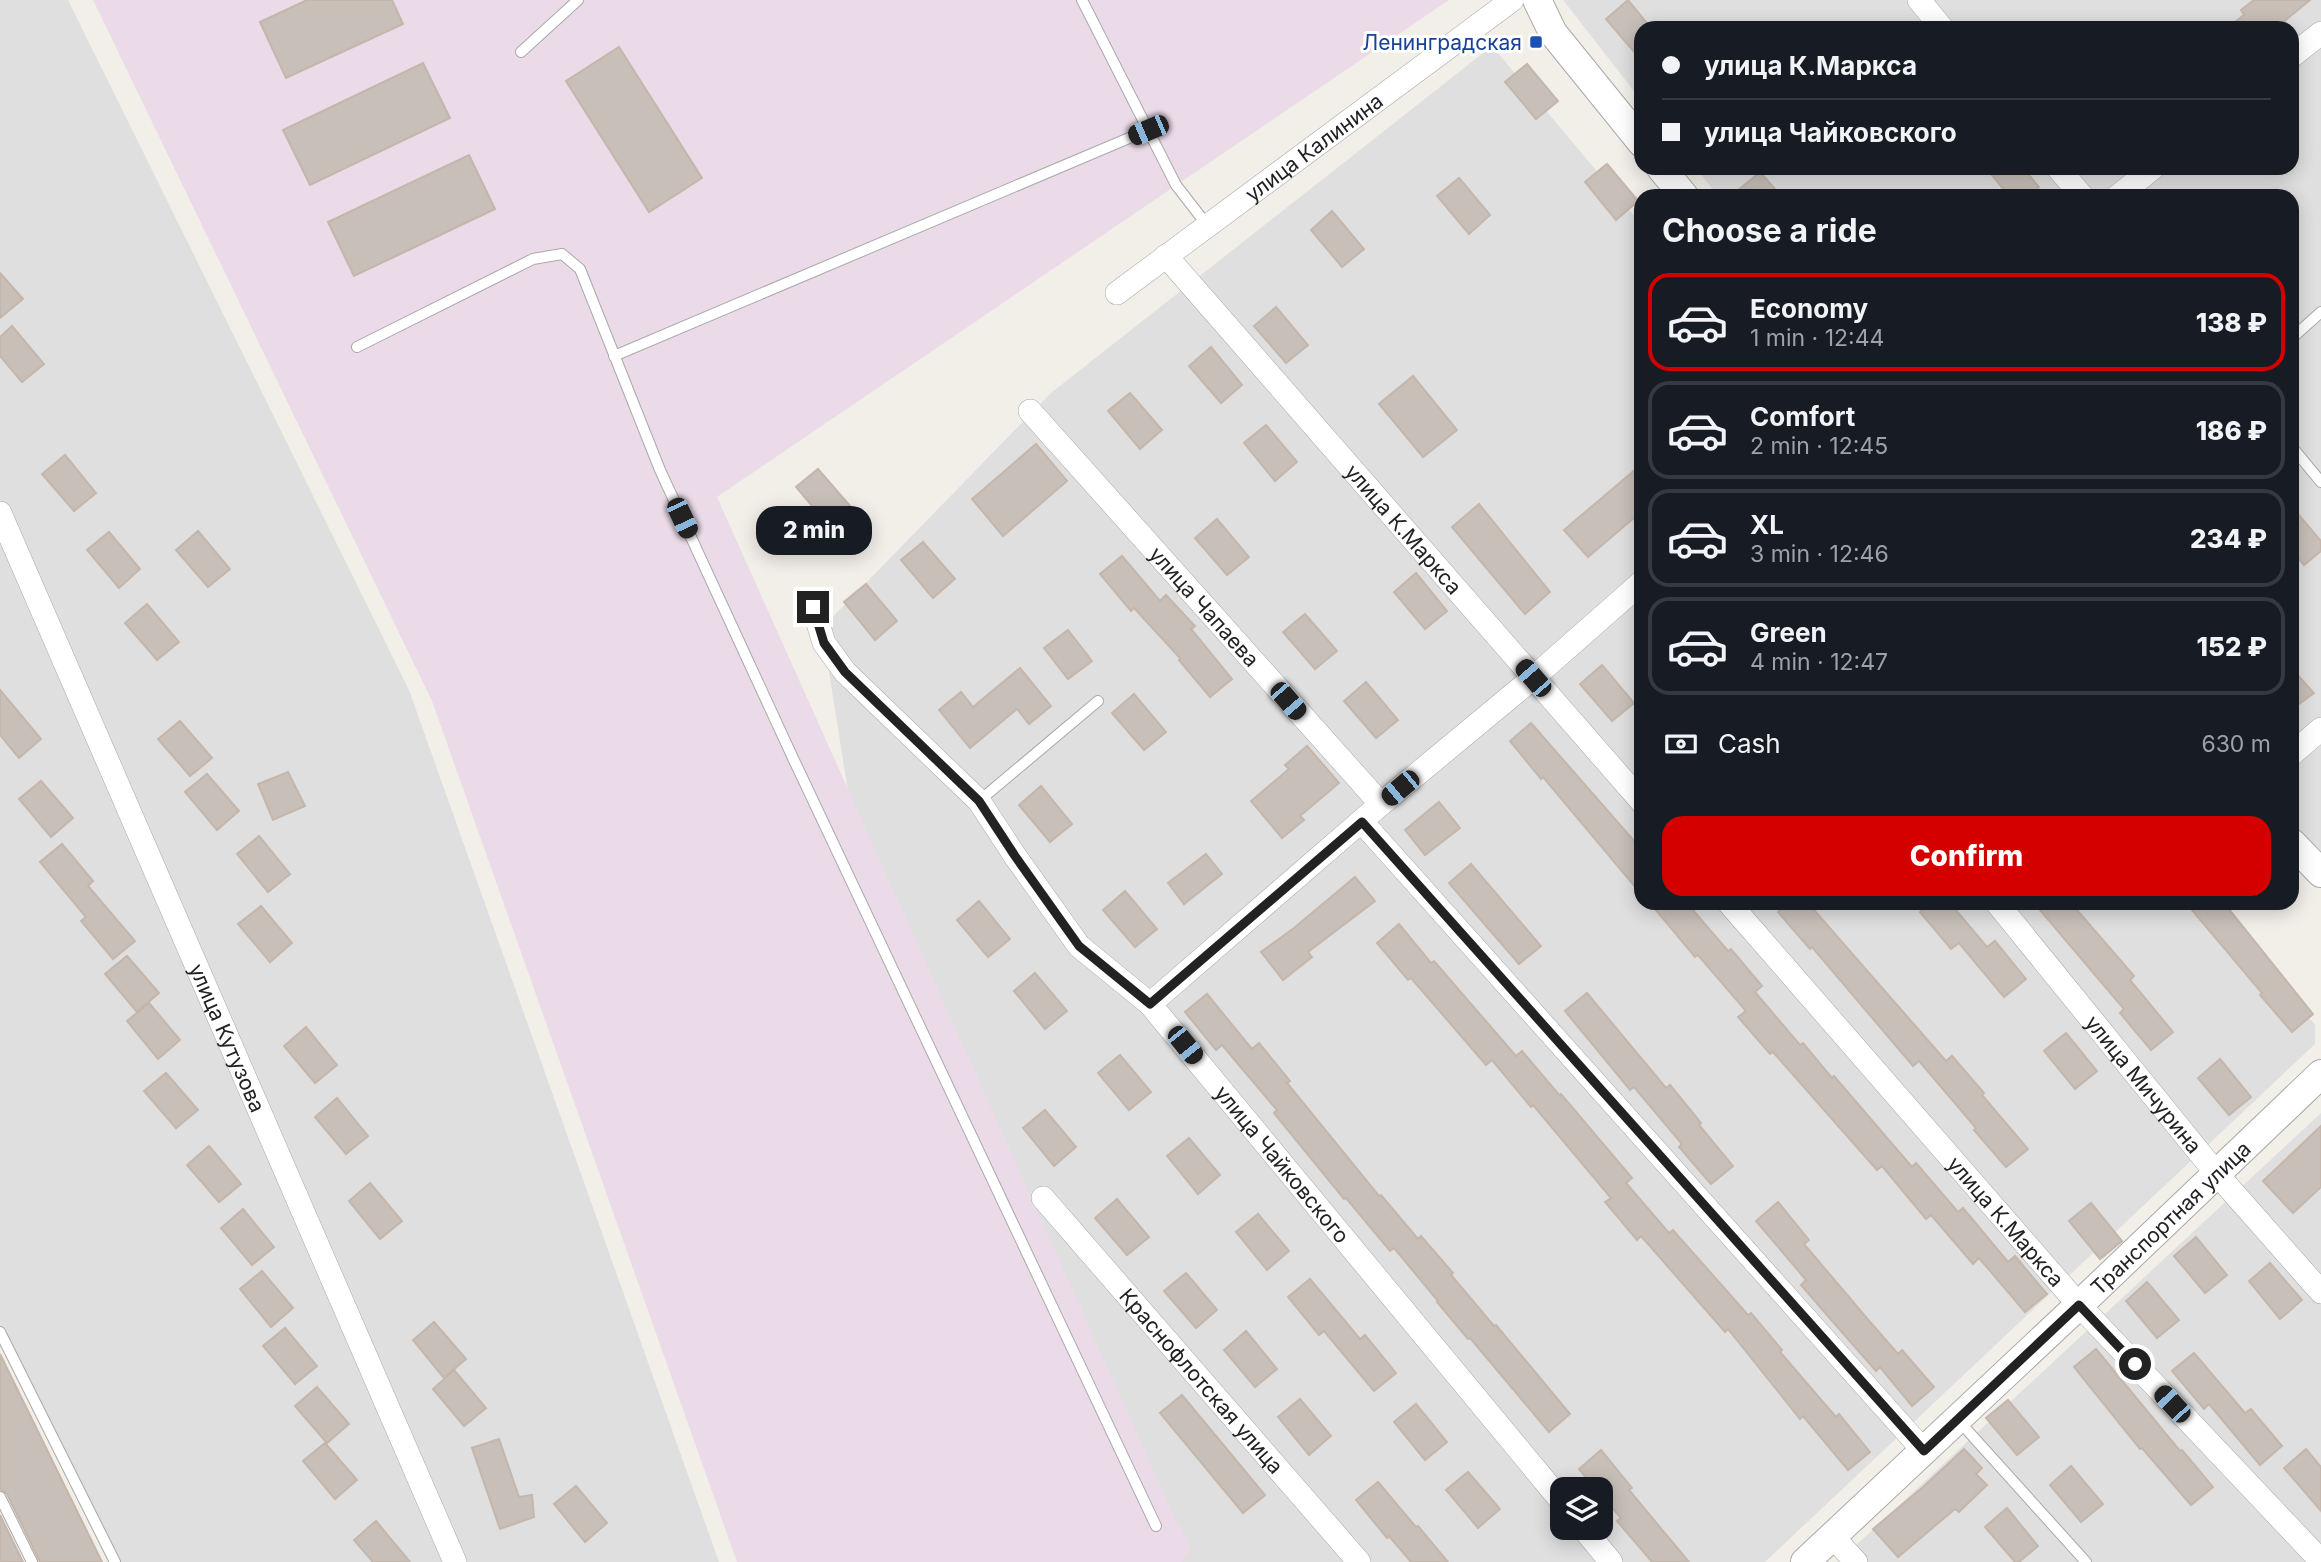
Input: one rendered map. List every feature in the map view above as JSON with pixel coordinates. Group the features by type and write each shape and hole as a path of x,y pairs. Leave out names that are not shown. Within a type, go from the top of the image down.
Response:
{"street":[{"name":"улица Калинина","path":"1116,293 1511,0"},
{"path":"1537,0 1553,33 1634,133"},
{"path":"1919,0 1936,21"},
{"path":"2299,50 2321,33"},
{"path":"1667,175 1678,189"},
{"path":"2064,175 2076,189"},
{"path":"2127,189 2144,175"},
{"name":"улица К.Маркса","path":"1166,256 1634,793"},
{"name":"улица Чапаева","path":"1030,411 1381,804"},
{"name":"улица Кутузова","path":"0,513 455,1562"},
{"path":"1150,1004 1634,589"},
{"name":"улица Чайковского","path":"813,607 824,643 845,672 979,801 1079,946 1150,1004 1550,1487"},
{"path":"2299,748 2321,729"},
{"path":"1362,822 1924,1451"},
{"path":"2299,850 2321,873"},
{"name":"улица К.Маркса","path":"1735,910 2079,1305 2321,1561"},
{"name":"улица Мичурина","path":"2003,910 2216,1173 2321,1292"},
{"name":"Транспортная улица","path":"1805,1562 2321,1074"},
{"name":"Краснофлотская улица","path":"1043,1198 1359,1562"},
{"path":"1832,1536 1856,1562"},
{"path":"1593,1540 1611,1562"}],"lane":[{"path":"521,52 578,0"},
{"path":"1082,0 1177,185 1207,225"},
{"path":"614,355 1148,130"},
{"path":"357,347 533,259 562,254 580,269 660,470 1156,1526"},
{"path":"2299,332 2321,312"},
{"path":"2299,455 2321,482"},
{"path":"979,801 1097,701"},
{"path":"0,1332 115,1562"},
{"path":"1958,1420 2086,1562"},
{"path":"0,1497 32,1562"}],"shaded area":[{"path":"0,0 68,0 409,690 719,1562 108,1562 0,1340"},
{"path":"93,0 1449,0 717,497 1174,1516 1191,1547 1182,1562 737,1562 432,701"},
{"path":"1563,0 2321,0 2321,860 2299,837 2299,189 1712,189 1702,175 2299,175 2299,21 1634,21 1634,91"},
{"path":"1492,46 1634,216 1634,910 2218,910 2315,1025 2315,1044 1765,1562 1176,1562 854,829 822,628 1051,393"},
{"path":"2321,1113 2321,1562 1838,1562"}],"building":[{"path":"307,0 392,0 403,24 286,78 260,22"},
{"path":"1628,0 1645,21 1634,21 1634,52 1606,19"},
{"path":"2254,0 2310,0 2284,21 2236,21 2244,15 2241,10"},
{"path":"619,47 702,178 649,212 566,81"},
{"path":"423,63 450,118 310,185 283,130"},
{"path":"1527,64 1558,101 1536,119 1505,82"},
{"path":"469,155 495,209 354,276 328,222"},
{"path":"1607,164 1634,196 1634,204 1616,220 1585,182"},
{"path":"1756,175 1763,175 1775,189 1739,189"},
{"path":"1992,175 2029,175 2039,187 2037,189 2003,189"},
{"path":"1459,178 1490,215 1469,234 1437,196"},
{"path":"1332,211 1364,249 1342,267 1311,230"},
{"path":"0,273 23,299 0,318"},
{"path":"1276,307 1308,345 1286,363 1254,326"},
{"path":"12,326 44,364 22,382 0,356 0,337"},
{"path":"1211,347 1242,385 1221,403 1189,366"},
{"path":"1413,376 1457,430 1423,457 1379,404"},
{"path":"1130,393 1162,430 1140,449 1108,411"},
{"path":"1266,425 1297,462 1275,481 1244,443"},
{"path":"1036,444 1067,481 1003,536 972,499"},
{"path":"65,455 96,493 74,511 42,474"},
{"path":"818,469 850,506 828,525 796,487"},
{"path":"1634,471 1634,518 1588,557 1564,530"},
{"path":"1479,504 1550,592 1525,614 1452,527"},
{"path":"2299,515 2321,541 2321,551 2304,565 2299,559"},
{"path":"1217,519 1249,557 1227,575 1195,538"},
{"path":"198,531 230,569 208,587 176,550"},
{"path":"109,532 140,569 119,588 87,550"},
{"path":"923,542 955,579 933,598 901,560"},
{"path":"1122,556 1160,601 1166,595 1195,626 1191,629 1232,679 1210,697 1180,658 1134,608 1131,611 1100,574"},
{"path":"1416,573 1447,611 1425,629 1394,592"},
{"path":"866,584 897,621 875,640 844,602"},
{"path":"147,604 179,642 157,660 125,623"},
{"path":"1305,614 1337,651 1315,669 1283,632"},
{"path":"1068,630 1092,661 1068,679 1044,648"},
{"path":"1602,665 1634,703 1612,721 1580,684"},
{"path":"1020,668 1051,706 1029,724 1017,709 970,748 939,710 961,692 973,707"},
{"path":"2299,677 2314,693 2299,704"},
{"path":"1366,682 1398,720 1376,738 1344,701"},
{"path":"0,690 41,739 19,758 0,735"},
{"path":"1134,694 1166,732 1144,750 1112,713"},
{"path":"180,721 212,758 190,776 158,739"},
{"path":"1531,723 1634,841 1634,885 1543,777 1541,779 1510,741"},
{"path":"1307,746 1339,783 1300,816 1304,820 1282,838 1251,801 1289,769 1285,765"},
{"path":"288,772 305,806 273,820 258,784"},
{"path":"207,774 239,811 217,830 185,792"},
{"path":"41,781 73,818 51,837 19,799"},
{"path":"1041,786 1072,824 1050,842 1019,805"},
{"path":"1439,802 1460,828 1425,855 1405,830"},
{"path":"259,836 290,874 268,892 237,854"},
{"path":"62,844 93,881 88,886 135,941 113,959 81,921 86,917 40,862"},
{"path":"1206,854 1222,874 1184,904 1168,883"},
{"path":"1471,864 1541,946 1519,964 1449,883"},
{"path":"1355,877 1375,901 1308,952 1312,957 1283,980 1261,952"},
{"path":"1125,891 1157,929 1135,947 1103,910"},
{"path":"979,901 1010,939 988,957 957,920"},
{"path":"261,906 292,943 270,962 238,924"},
{"path":"1656,910 1693,910 1762,986 1755,992 1800,1045 1803,1043 1832,1078 1834,1076 1912,1167 1916,1163 1958,1212 1963,1208 2008,1262 2015,1256 2047,1294 2025,1312 1979,1258 1973,1264 1931,1215 1926,1219 1882,1166 1877,1170 1773,1052 1770,1054 1738,1017 1746,1011 1698,955 1695,957"},
{"path":"1814,910 1946,1061 1952,1056 2028,1149 2006,1167 1919,1061 1913,1066 1812,947 1810,949 1778,912"},
{"path":"1956,910 1987,947 1995,941 2026,979 2004,997 1959,943 1951,949 1920,912"},
{"path":"2040,910 2077,910 2134,976 2130,980 2173,1032 2151,1050 2120,1013 2124,1009"},
{"path":"2192,910 2230,910 2313,1014 2292,1032 2260,995 2262,993"},
{"path":"1399,924 1516,1056 1522,1051 1560,1096 1561,1094 1632,1178 1626,1183 1669,1233 1673,1230 1748,1315 1751,1313 1782,1350 1780,1352 1836,1417 1839,1414 1870,1452 1848,1470 1803,1416 1800,1419 1728,1329 1725,1332 1641,1236 1637,1240 1605,1202 1611,1198 1533,1105 1531,1107 1492,1060 1486,1065 1377,943"},
{"path":"127,956 159,993 137,1012 105,974"},
{"path":"1035,973 1067,1011 1045,1029 1014,991"},
{"path":"1587,993 1666,1088 1670,1085 1733,1166 1711,1184 1679,1147 1682,1144 1634,1087 1630,1090 1565,1011"},
{"path":"1207,994 1252,1049 1259,1043 1290,1081 1287,1083 1379,1196 1381,1195 1418,1239 1421,1236 1570,1414 1549,1432 1394,1248 1390,1251 1346,1198 1344,1199 1274,1113 1277,1110 1222,1045 1216,1050 1185,1012"},
{"path":"149,1003 180,1040 158,1059 127,1021"},
{"path":"306,1027 337,1065 315,1083 284,1046"},
{"path":"2066,1033 2097,1071 2075,1089 2044,1051"},
{"path":"1120,1055 1151,1092 1129,1110 1098,1073"},
{"path":"2220,1059 2251,1097 2229,1115 2198,1078"},
{"path":"166,1073 198,1110 176,1128 144,1091"},
{"path":"337,1098 368,1136 346,1154 315,1117"},
{"path":"1045,1110 1076,1147 1054,1166 1023,1128"},
{"path":"2321,1126 2321,1187 2293,1213 2263,1181"},
{"path":"1189,1138 1220,1175 1198,1194 1167,1156"},
{"path":"209,1146 241,1184 219,1202 187,1165"},
{"path":"370,1183 402,1221 380,1239 349,1201"},
{"path":"1117,1199 1149,1237 1127,1255 1095,1218"},
{"path":"1778,1202 1809,1240 1804,1244 1898,1354 1902,1350 1934,1387 1912,1406 1880,1367 1876,1371 1801,1285 1806,1280 1756,1221"},
{"path":"2091,1203 2122,1241 2100,1259 2069,1221"},
{"path":"243,1209 274,1247 252,1265 221,1228"},
{"path":"1258,1214 1289,1251 1267,1270 1236,1232"},
{"path":"2196,1237 2227,1275 2205,1293 2174,1256"},
{"path":"2270,1263 2302,1300 2280,1319 2249,1281"},
{"path":"262,1271 293,1308 271,1327 240,1289"},
{"path":"1186,1273 1217,1310 1196,1328 1164,1291"},
{"path":"1310,1279 1360,1339 1365,1335 1396,1373 1374,1391 1324,1331 1319,1335 1288,1297"},
{"path":"2147,1282 2179,1320 2157,1338 2126,1301"},
{"path":"434,1322 466,1359 444,1378 413,1340"},
{"path":"285,1328 317,1366 295,1384 263,1346"},
{"path":"1246,1331 1277,1369 1255,1387 1224,1350"},
{"path":"2096,1349 2213,1487 2191,1505 2142,1448 2140,1449 2074,1367"},
{"path":"2194,1353 2245,1413 2251,1409 2282,1446 2260,1465 2209,1404 2204,1409 2172,1371"},
{"path":"0,1354 102,1562 40,1562 7,1494 0,1489"},
{"path":"454,1370 486,1408 464,1426 433,1389"},
{"path":"317,1387 349,1424 327,1443 295,1406"},
{"path":"1182,1395 1265,1495 1243,1513 1160,1413"},
{"path":"1300,1399 1331,1436 1309,1455 1278,1417"},
{"path":"2008,1400 2039,1437 2017,1455 1986,1418"},
{"path":"1416,1404 1447,1442 1425,1460 1394,1422"},
{"path":"499,1439 519,1497 532,1495 534,1517 500,1529 472,1448"},
{"path":"325,1443 357,1480 335,1499 303,1461"},
{"path":"1964,1449 1982,1468 1976,1474 1987,1485 1959,1512 1955,1509 1898,1557 1873,1529"},
{"path":"2306,1449 2321,1467 2321,1511 2284,1468"},
{"path":"1601,1450 1632,1488 1629,1490 1689,1562 1652,1562 1617,1521 1621,1518 1613,1509 1613,1477 1586,1477 1579,1469"},
{"path":"2071,1466 2103,1504 2081,1522 2050,1485"},
{"path":"1468,1472 1500,1509 1478,1528 1446,1490"},
{"path":"1378,1482 1448,1562 1411,1562 1389,1536 1387,1538 1356,1500"},
{"path":"576,1486 607,1523 585,1542 554,1504"},
{"path":"2007,1508 2038,1546 2019,1562 2015,1562 1985,1527"},
{"path":"0,1515 23,1562 0,1562"},
{"path":"376,1521 410,1562 373,1562 354,1540"}],"place":[{"name":"Ленинградская","path":"1536,42"}],"route":[{"path":"813,607 824,643 845,672 979,801 1079,946 1150,1004 1362,822 1924,1451 2079,1305 2135,1364"}]}
